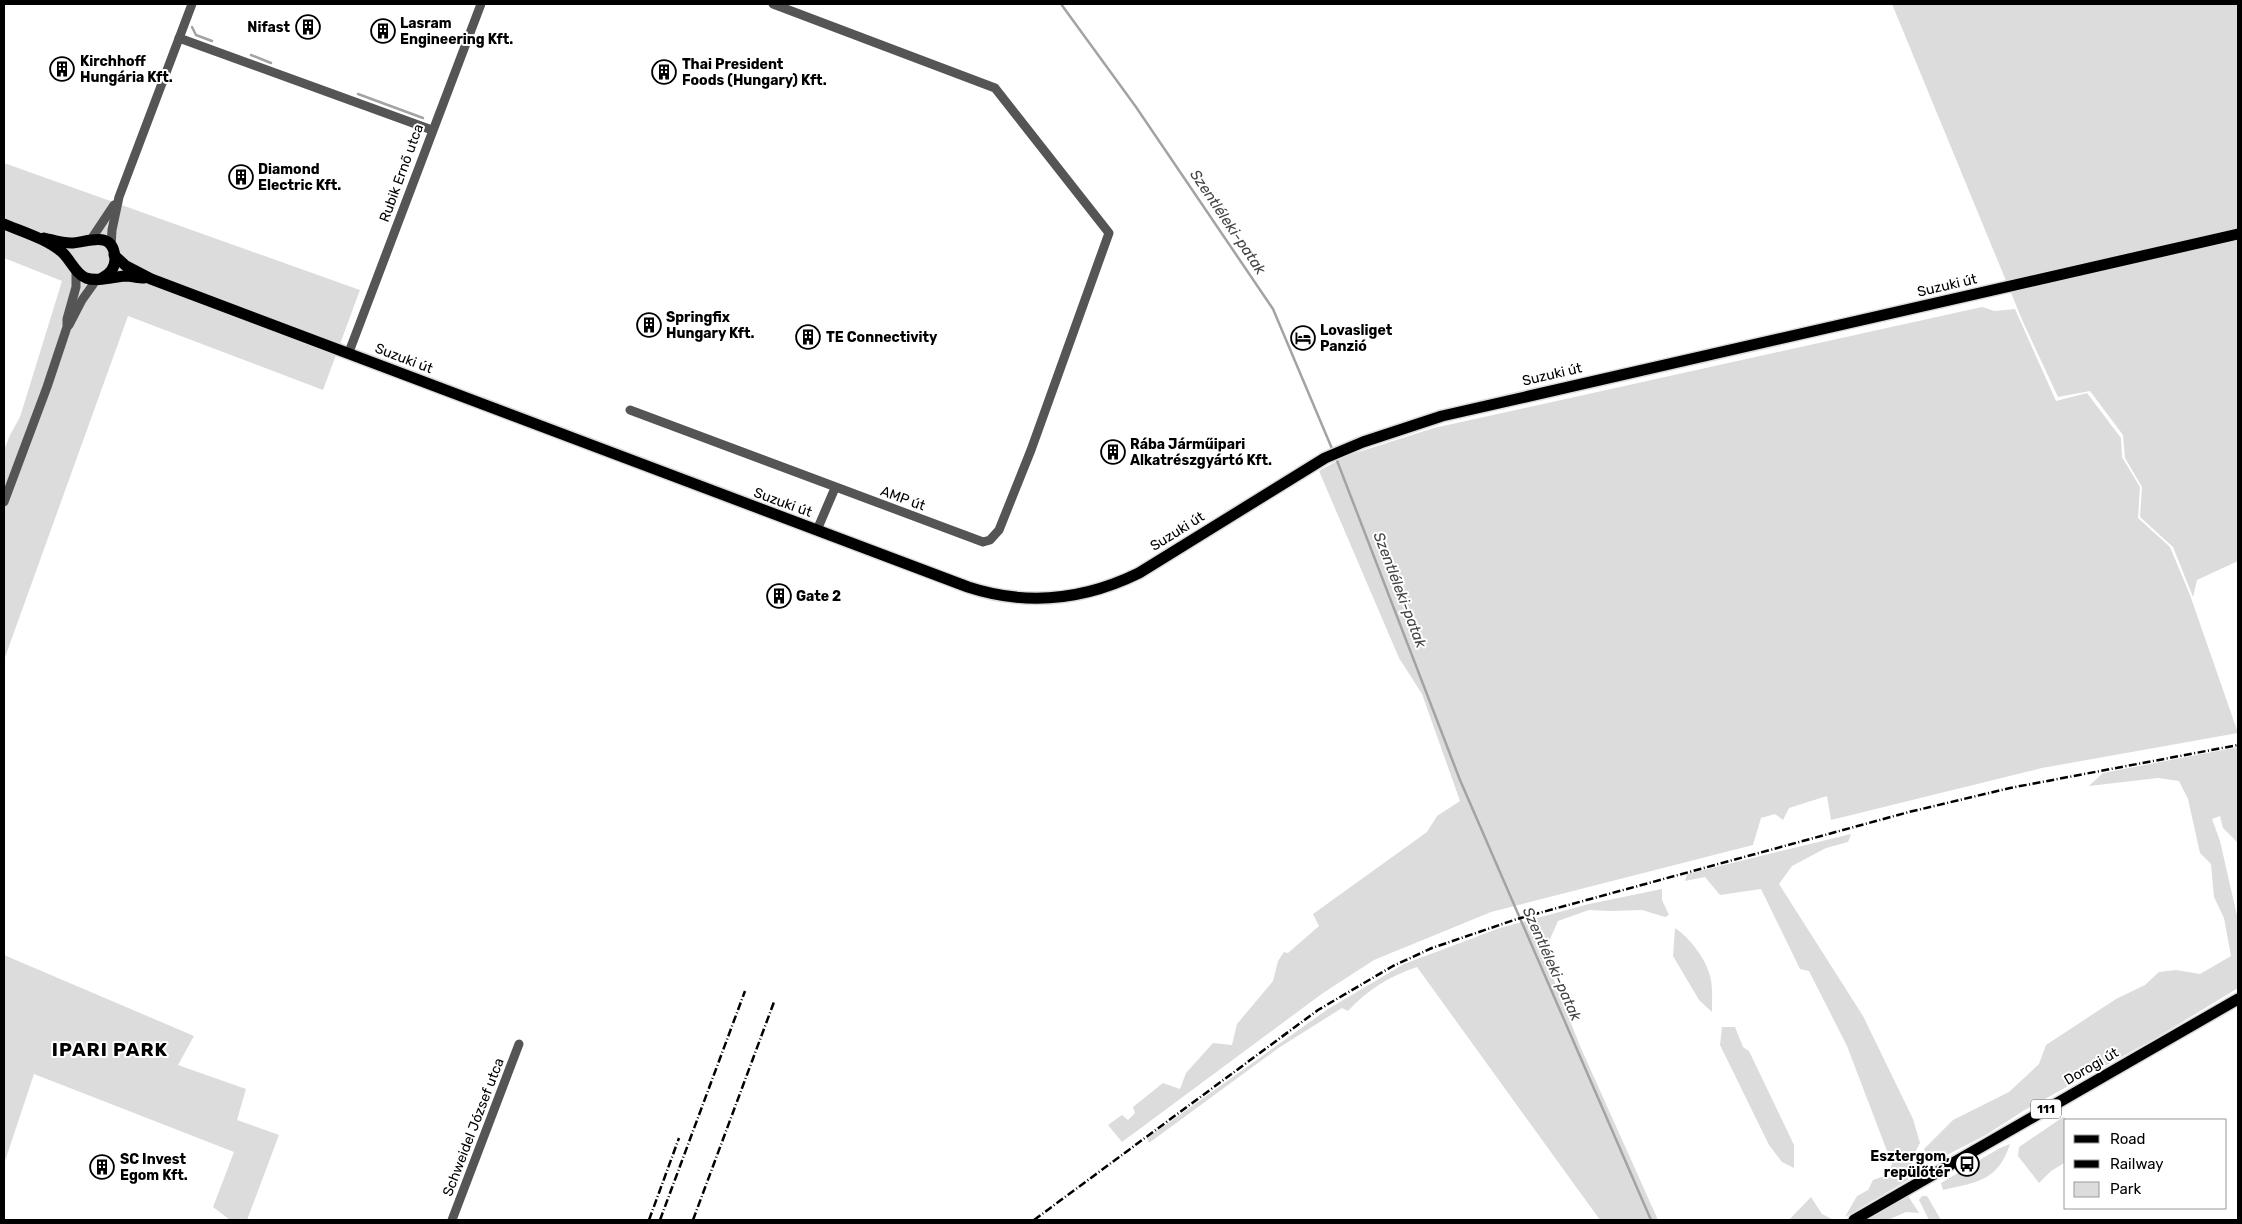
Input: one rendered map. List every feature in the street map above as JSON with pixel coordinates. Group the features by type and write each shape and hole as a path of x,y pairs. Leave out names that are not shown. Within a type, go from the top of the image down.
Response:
{"main road":[{"path":"4,224 58,249 87,278 100,279 126,276 151,279"},
{"name":"Suzuki út","path":"151,279 990,594 1026,599 1065,596 1108,587 1139,573 1325,458 1433,418 2238,234"},
{"path":"31,235 64,242 103,240 126,266 151,279"},
{"path":"75,267 74,252 87,240"},
{"path":"100,279 113,268 113,251"},
{"name":"Dorogi út","path":"1854,1220 2238,998"}],"street":[{"path":"113,251 112,230 119,197 192,4"},
{"name":"Rubik Ernő utca","path":"349,352 481,4"},
{"name":"AMP út","path":"630,410 984,542 990,540 1000,530 1110,232 995,88 773,4"},
{"path":"179,38 432,130"},
{"path":"87,240 103,225 119,197"},
{"path":"4,502 47,387 67,327 67,319 74,296 75,267"},
{"path":"67,327 82,300 100,279"},
{"path":"817,530 835,488"},
{"name":"Schweidel József utca","path":"452,1220 519,1044"}],"green space":[{"path":"1892,4 2238,4 2238,561 2197,580 2193,597 2173,547 2140,517 2142,487 2125,458 2123,435 2090,391 2058,397 2023,322"},
{"path":"4,163 360,290 323,390 128,316 4,660 4,450 20,417 62,281 4,258"},
{"path":"1982,307 1995,311 2015,309 2056,401 2087,393 2121,438 2122,457 2140,487 2138,518 2170,547 2190,595 2238,733 2042,768 1831,820 1827,796 1789,808 1783,820 1775,814 1761,818 1753,845 1491,912 1374,960 1323,993 1122,1142 1108,1125 1122,1115 1128,1120 1135,1113 1133,1107 1163,1083 1180,1089 1186,1073 1213,1043 1232,1045 1237,1024 1273,981 1278,961 1284,952 1288,953 1319,926 1313,914 1427,832 1437,816 1460,801 1422,694 1399,658 1319,471 1346,456 1434,428"},
{"path":"2238,747 2238,843 2223,828 2220,816 2212,819 2220,841 2238,920 2238,988 2156,1038 2023,1111 1986,1135 1943,1157 1927,1154 1924,1149 1953,1120 2009,1092 2039,1064 2046,1045 2116,999 2145,985 2159,972 2176,970 2200,974 2231,956 2224,918 2214,897 2211,864 2200,853 2188,799 2179,781 2158,778 2089,786 2103,773"},
{"path":"1851,834 1848,842 1826,848 1792,866 1779,884 1863,1016 1913,1119 1920,1143 1913,1156 1908,1180 1845,1217 1857,1196 1868,1190 1873,1180 1887,1175 1892,1164 1847,1046 1809,971 1800,969 1761,889 1720,895 1705,877 1685,881 1687,874"},
{"path":"1662,889 1662,900 1669,915 1665,917 1642,910 1589,910 1558,921 1550,939 1550,970 1580,1046 1658,1220 1600,1220 1417,967 1388,979 1371,990 1348,1011 1342,1008 1280,1047 1149,1143 1147,1138 1328,1009 1404,964 1500,928 1589,904"},
{"path":"1675,928 1697,949 1708,969 1712,985 1712,1012 1699,1000 1673,956"},
{"path":"4,955 194,1036 178,1065 246,1089 237,1120 279,1135 247,1220 230,1220 213,1207 234,1152 34,1074 4,1164"},
{"path":"1722,1027 1735,1027 1743,1047 1749,1051 1794,1145 1794,1168 1782,1162 1769,1145 1720,1045"},
{"path":"2063,1117 2068,1119 2064,1119 2064,1163 2051,1171 2039,1183 2018,1156 2019,1147"},
{"path":"2010,1144 1999,1166 1985,1178 1966,1185 1943,1190 1941,1183"},
{"path":"1908,1196 1919,1213 1906,1212 1888,1220 1868,1220"},
{"path":"1922,1196 1927,1196 1941,1220 1929,1220 1919,1200"},
{"path":"1811,1197 1822,1214 1834,1220 1789,1220"}],"waterway":[{"name":"Szentléleki-patak","path":"1061,4 1136,107 1273,309 1333,451"},
{"path":"192,27 196,35 212,41"},
{"path":"251,55 271,63"},
{"path":"358,94 423,118"},
{"name":"Szentléleki-patak","path":"1336,458 1460,780 1651,1220"}],"railway":[{"path":"1034,1220 1318,1010 1393,966 1432,948 1517,919 1909,812 2010,788 2238,745"},
{"path":"660,1220 745,991"},
{"path":"693,1220 774,1002"},
{"path":"649,1220 679,1138"}],"place":[{"name":"Nifast","path":"308,27"},
{"name":"Lasram Engineering Kft.","path":"383,31"},
{"name":"Kirchhoff Hungária Kft.","path":"62,69"},
{"name":"Thai President Foods (Hungary) Kft.","path":"664,72"},
{"name":"Diamond Electric Kft.","path":"241,177"},
{"name":"Springfix Hungary Kft.","path":"649,325"},
{"name":"TE Connectivity","path":"808,337"},
{"name":"Lovasliget Panzió","path":"1303,338"},
{"name":"Rába Járműipari Alkatrészgyártó Kft.","path":"1113,452"},
{"name":"Gate 2","path":"779,596"},
{"name":"Esztergom, repülőtér","path":"1967,1164"},
{"name":"SC Invest Egom Kft.","path":"102,1167"}],"district":[{"name":"IPARI PARK","path":"110,1049"}]}
